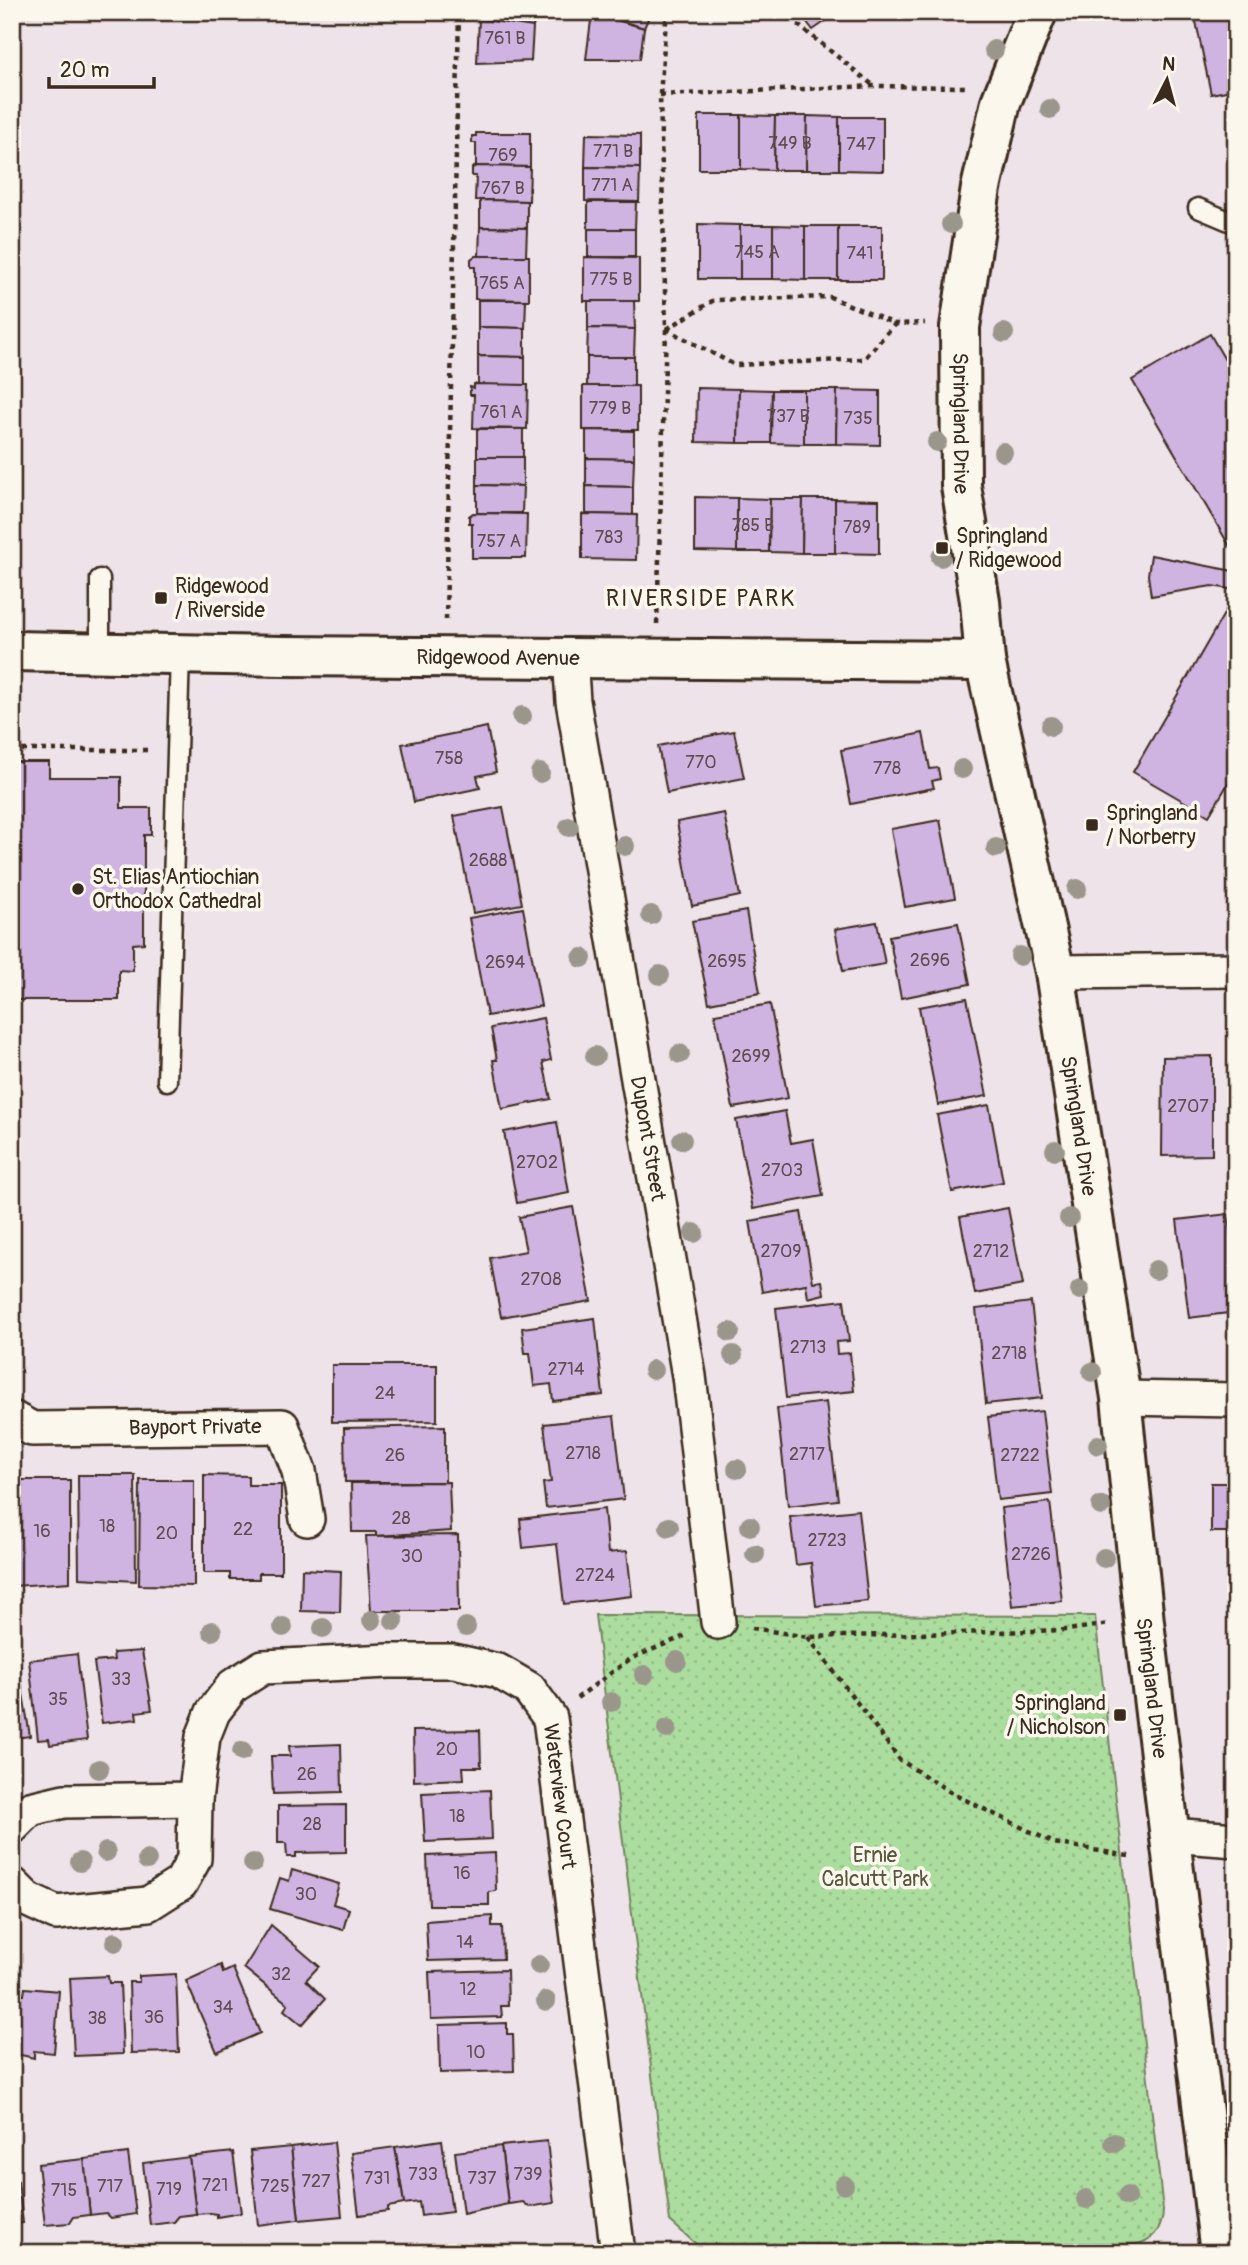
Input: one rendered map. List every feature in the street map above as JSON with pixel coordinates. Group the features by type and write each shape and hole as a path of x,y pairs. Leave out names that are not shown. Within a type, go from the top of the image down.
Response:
{"street":[{"name":"Springland Drive","path":"1037,12 1001,102 991,141 960,327 961,486 980,601 985,661 1055,972 1121,1398 1144,1622 1220,2253"},
{"name":"Ridgewood Avenue","path":"12,651 985,661"},
{"name":"Dupont Street","path":"570,657 573,701 690,1376 718,1622"},
{"path":"1055,972 1236,970"},
{"path":"1121,1398 1236,1400"},
{"name":"Bayport Private","path":"12,1418 32,1429 282,1426 299,1471 307,1519"},
{"name":"Waterview Court","path":"12,1885 28,1900 56,1913 148,1904 181,1883 194,1859 195,1799 203,1737 213,1712 233,1686 264,1667 454,1661 498,1671 529,1689 551,1718 618,2253"},
{"path":"12,1827 30,1809 64,1801 195,1799"},
{"path":"1172,1847 1236,1840"}],"lane":[{"path":"1198,208 1236,224"},
{"path":"100,579 100,652"},
{"path":"167,1081 180,654"}],"path":[{"path":"445,657 459,12"},
{"path":"657,657 666,329 660,95 666,21 673,12"},
{"path":"782,12 875,86"},
{"path":"660,95 875,86 965,87"},
{"path":"666,329 715,300 830,297 895,324 960,327"},
{"path":"666,329 735,365 864,359 895,324"},
{"path":"12,750 178,750"},
{"path":"551,1718 630,1659 718,1622 807,1637 1068,1630 1144,1622"},
{"path":"807,1637 900,1760 955,1796 1054,1843 1142,1859 1172,1847"}],"green space":[{"name":"Ernie Calcutt Park","path":"595,1615 1095,1616 1163,2210 1161,2224 1150,2238 1131,2245 697,2245 670,2221"}],"building":[{"path":"480,12 536,12 533,27 479,19"},
{"path":"592,12 651,12 644,28"},
{"path":"799,12 839,12 813,30"},
{"path":"1194,12 1236,12 1236,89 1211,94"},
{"path":"592,13 644,28 640,59 586,59"},
{"path":"479,19 533,27 531,61 477,63"},
{"path":"699,115 741,115 741,169 699,169"},
{"path":"741,115 775,116 774,170 741,169"},
{"path":"775,116 807,116 806,170 774,170"},
{"path":"807,116 839,117 839,170 806,170"},
{"path":"839,117 883,117 883,171 839,170"},
{"path":"476,133 530,133 530,167 476,166 476,143 472,143 472,136 476,136"},
{"path":"586,134 640,135 640,168 585,167"},
{"path":"530,167 529,201 475,200 476,176 472,176 472,168"},
{"path":"585,167 640,168 639,202 585,201"},
{"path":"480,200 527,201 527,228 480,227"},
{"path":"588,202 636,202 635,229 588,229"},
{"path":"698,224 740,225 740,279 698,279"},
{"path":"740,225 773,225 773,279 740,279"},
{"path":"773,225 805,226 805,280 773,279"},
{"path":"805,226 838,226 838,280 805,280"},
{"path":"838,226 882,226 882,280 838,280"},
{"path":"480,227 527,228 526,256 479,256"},
{"path":"588,229 635,229 635,257 588,257"},
{"path":"475,256 529,256 529,300 475,299 475,267 471,267 471,259"},
{"path":"584,257 639,258 639,301 584,301"},
{"path":"478,300 526,300 525,328 478,327"},
{"path":"588,301 634,301 635,329 588,328"},
{"path":"478,327 525,328 525,357 478,356"},
{"path":"588,328 635,329 634,357 587,357"},
{"path":"1210,334 1236,379 1236,557 1132,380"},
{"path":"478,356 525,357 525,385 478,385"},
{"path":"587,357 634,357 634,386 587,386"},
{"path":"474,384 528,385 527,429 473,428 474,395 470,395 470,387 474,388"},
{"path":"583,386 638,386 638,430 583,430"},
{"path":"697,388 739,389 738,443 696,442"},
{"path":"739,389 772,390 771,443 738,443"},
{"path":"772,390 804,390 804,444 771,443"},
{"path":"804,390 837,390 836,444 804,444"},
{"path":"837,390 880,391 880,445 836,444"},
{"path":"477,429 523,429 523,457 477,457"},
{"path":"586,430 634,431 634,459 586,458"},
{"path":"477,457 523,457 523,486 477,485"},
{"path":"586,458 634,459 633,487 586,486"},
{"path":"477,485 523,486 522,513 477,513"},
{"path":"586,486 633,487 633,515 586,514"},
{"path":"695,497 737,498 737,552 695,551"},
{"path":"737,498 770,499 769,552 737,552"},
{"path":"770,499 803,499 802,553 769,552"},
{"path":"803,499 835,499 835,553 802,553"},
{"path":"835,499 879,500 879,554 835,553"},
{"path":"473,513 527,514 526,558 472,558 472,523 469,523 469,516"},
{"path":"582,514 637,515 636,560 582,559"},
{"path":"1151,555 1233,571 1236,573 1236,590 1212,586 1151,596 1148,575"},
{"path":"1236,593 1236,770 1209,816 1133,772"},
{"path":"487,727 496,772 477,776 480,788 414,802 402,744"},
{"path":"734,731 744,778 667,793 658,746"},
{"path":"923,733 930,769 938,768 940,779 932,781 934,788 851,804 841,750"},
{"name":"St. Elias Antiochian Orthodox Cathedral","path":"12,762 49,762 49,777 121,777 121,808 151,808 151,835 144,835 144,943 133,944 133,971 119,970 119,1000 12,1000"},
{"path":"503,807 522,904 473,913 454,816"},
{"path":"724,813 740,896 692,906 677,822"},
{"path":"940,820 955,898 905,907 891,829"},
{"path":"523,908 541,1006 487,1016 469,918"},
{"path":"746,911 760,993 709,1003 692,921"},
{"path":"877,922 885,964 843,971 835,929"},
{"path":"958,923 970,984 901,998 889,936"},
{"path":"967,998 987,1096 938,1105 919,1007"},
{"path":"770,1004 788,1098 733,1108 715,1014"},
{"path":"543,1018 551,1060 543,1062 551,1099 502,1109 493,1060 497,1060 491,1028"},
{"path":"1212,1056 1212,1155 1162,1156 1163,1057"},
{"path":"989,1105 1003,1182 952,1192 937,1115"},
{"path":"785,1111 791,1143 813,1139 823,1196 753,1209 736,1120"},
{"path":"557,1122 569,1193 517,1203 504,1132"},
{"path":"573,1207 591,1301 501,1317 490,1258 526,1251 519,1217"},
{"path":"1008,1208 1023,1285 975,1294 960,1217"},
{"path":"801,1212 813,1282 822,1281 824,1294 808,1298 806,1284 762,1292 750,1221"},
{"path":"1228,1214 1236,1277 1236,1312 1189,1318 1177,1220"},
{"path":"844,1300 849,1341 836,1342 837,1354 850,1353 854,1391 786,1398 776,1308"},
{"path":"1031,1302 1042,1398 986,1404 976,1309"},
{"path":"595,1318 603,1395 553,1401 551,1384 534,1386 530,1353 525,1353 522,1328"},
{"path":"332,1365 437,1365 437,1421 332,1422"},
{"path":"826,1402 838,1500 788,1506 777,1408"},
{"path":"1042,1411 1052,1494 998,1500 988,1417"},
{"path":"614,1416 624,1499 546,1508 543,1483 551,1482 544,1424"},
{"path":"445,1426 445,1482 345,1482 344,1428"},
{"path":"78,1475 135,1475 136,1581 79,1578"},
{"path":"204,1475 248,1476 248,1485 281,1485 281,1573 259,1573 259,1579 230,1579 230,1573 204,1573"},
{"path":"15,1480 70,1480 70,1582 14,1586"},
{"path":"140,1480 194,1480 194,1586 139,1585"},
{"path":"449,1482 451,1531 376,1536 376,1532 352,1532 351,1483"},
{"path":"1211,1483 1236,1483 1236,1576 1227,1576 1227,1532 1211,1532"},
{"path":"1050,1502 1062,1601 1012,1606 1001,1508"},
{"path":"604,1509 608,1553 627,1551 632,1596 564,1604 557,1544 523,1548 520,1519"},
{"path":"858,1510 868,1601 816,1606 811,1563 796,1565 790,1517"},
{"path":"458,1535 459,1611 371,1611 366,1536"},
{"path":"302,1569 341,1571 340,1612 301,1611"},
{"path":"142,1651 152,1710 136,1712 137,1719 102,1723 94,1662 114,1660 113,1653"},
{"path":"77,1654 87,1740 50,1745 49,1739 38,1740 29,1660"},
{"path":"20,1676 30,1736 15,1738 16,1744 12,1744 12,1677"},
{"path":"480,1730 481,1767 463,1767 464,1779 414,1781 413,1731"},
{"path":"341,1744 342,1792 273,1794 271,1756 290,1756 289,1746"},
{"path":"490,1790 492,1839 425,1842 422,1793"},
{"path":"346,1805 346,1852 296,1853 296,1857 287,1857 286,1843 278,1843 278,1806"},
{"path":"495,1853 496,1891 489,1892 489,1905 429,1905 427,1856"},
{"path":"292,1870 339,1884 333,1904 349,1909 343,1930 270,1909 280,1878 289,1881"},
{"path":"492,1916 492,1926 502,1926 503,1959 428,1961 426,1921"},
{"path":"271,1925 319,1966 306,1980 325,1999 302,2025 284,2010 288,2004 244,1968"},
{"path":"221,1965 223,1973 233,1968 260,2033 217,2052 186,1981"},
{"path":"507,1970 508,2006 501,2006 502,2017 431,2019 429,1972"},
{"path":"176,1974 179,2052 131,2053 129,1982 139,1982 139,1976"},
{"path":"108,1976 109,1983 120,1983 123,2054 74,2056 70,1978"},
{"path":"25,1988 59,1991 54,2053 34,2051 34,2058 12,2053 12,1995 24,1995"},
{"path":"507,2023 507,2034 513,2034 514,2071 440,2073 439,2025"},
{"path":"442,2140 452,2212 421,2216 419,2202 404,2204 395,2147"},
{"path":"547,2141 554,2203 529,2207 523,2202 508,2204 501,2146"},
{"path":"334,2142 342,2216 299,2220 291,2147"},
{"path":"501,2146 508,2204 463,2214 455,2152"},
{"path":"291,2147 299,2220 258,2225 250,2151"},
{"path":"395,2147 404,2204 388,2207 388,2211 359,2215 351,2153"},
{"path":"233,2152 241,2213 217,2217 217,2214 210,2213 196,2214 189,2157"},
{"path":"128,2153 136,2214 111,2218 106,2213 90,2215 84,2159"},
{"path":"189,2157 196,2214 179,2216 174,2222 150,2225 143,2163"},
{"path":"84,2159 90,2215 74,2217 70,2223 45,2225 38,2164"},
{"path":"18,2181 23,2223 12,2224 12,2182"}],"place":[{"name":"Springland / Ridgewood","path":"942,548"},
{"name":"Ridgewood / Riverside","path":"161,598"},
{"name":"Springland / Norberry","path":"1092,825"},
{"name":"St. Elias Antiochian Orthodox Cathedral","path":"78,889"},
{"name":"Springland / Nicholson","path":"1120,1715"}],"district":[{"name":"RIVERSIDE PARK","path":"701,598"}]}
